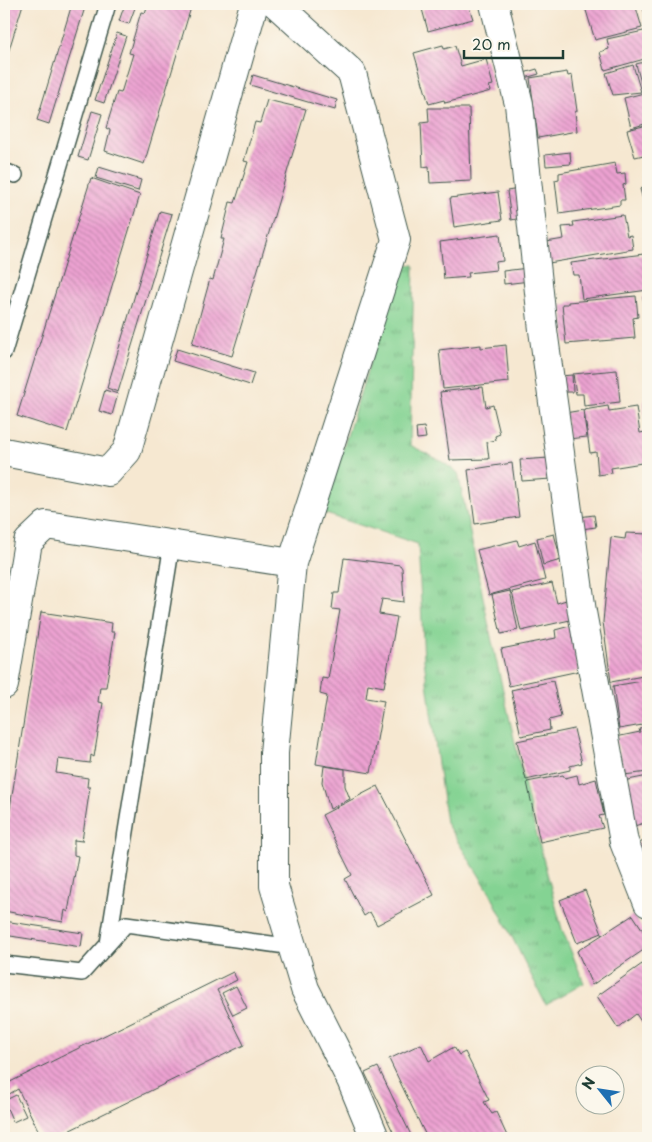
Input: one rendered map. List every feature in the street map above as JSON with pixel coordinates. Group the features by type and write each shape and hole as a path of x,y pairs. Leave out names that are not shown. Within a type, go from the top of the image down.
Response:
{"street":[{"path":"4,452 108,472 127,451 254,4"},
{"path":"276,4 352,73 396,240 292,563 274,753 274,886 305,989 351,1080 375,1138"},
{"path":"494,4 519,104 543,330 582,612 624,842 648,903"},
{"path":"4,685 28,542 46,525 292,563"}],"lane":[{"path":"4,352 108,4"},
{"path":"108,944 172,544"},
{"path":"4,964 82,973 126,924 293,947"}],"green space":[{"path":"401,263 414,265 410,445 441,461 458,473 492,642 532,817 562,929 584,983 546,1005 489,891 446,823 424,660 418,544 323,513"}],"building":[{"path":"4,4 23,4 4,66"},
{"path":"72,4 86,4 49,124 37,120"},
{"path":"125,4 136,5 129,24 119,21"},
{"path":"148,4 192,4 144,164 105,151 110,130 106,128 117,92 121,93 133,54 129,53 141,12 145,13"},
{"path":"442,4 468,4 473,19 428,31 422,9"},
{"path":"584,4 635,4 642,28 595,40"},
{"path":"642,4 648,4 648,24"},
{"path":"648,30 648,58 605,70 600,52 609,49 607,39"},
{"path":"117,33 126,36 104,103 95,100"},
{"path":"443,45 444,49 455,46 461,66 486,59 493,85 489,86 491,91 445,103 444,100 429,104 414,53"},
{"path":"648,61 648,89 643,91 636,64"},
{"path":"633,65 641,92 613,95 606,73"},
{"path":"537,69 539,74 525,78 524,73"},
{"path":"567,72 568,76 572,75 577,111 575,112 577,131 538,138 530,78"},
{"path":"253,75 337,100 335,110 250,85"},
{"path":"648,92 648,123 631,128 624,98"},
{"path":"267,100 306,109 232,356 192,344 210,279 213,280 224,239 221,239 230,202 235,203 248,162 244,161 255,122 260,123"},
{"path":"428,108 469,108 471,181 430,183 429,166 423,167 421,123 429,122"},
{"path":"92,111 102,114 88,160 78,157"},
{"path":"648,125 648,154 635,157 627,130"},
{"path":"570,152 571,164 546,166 545,155"},
{"path":"615,163 617,174 625,173 626,184 623,185 625,200 620,200 620,205 559,214 555,180 559,179 559,173"},
{"path":"99,167 141,180 138,191 96,178"},
{"path":"91,178 140,195 67,432 17,416"},
{"path":"648,186 648,206 645,207 640,189"},
{"path":"519,189 522,218 511,220 507,191"},
{"path":"498,192 502,220 454,227 450,198"},
{"path":"160,211 172,214 118,392 107,388"},
{"path":"623,215 627,236 631,235 633,249 549,263 546,242 564,239 562,227 574,226 573,222"},
{"path":"500,234 503,261 495,262 496,270 468,273 469,277 444,279 440,242"},
{"path":"644,254 646,271 648,270 648,290 582,299 579,275 573,275 571,263"},
{"path":"528,268 530,281 504,284 503,271"},
{"path":"636,296 638,317 633,318 635,338 566,344 562,304"},
{"path":"648,296 648,315 645,315 643,297"},
{"path":"481,345 481,348 506,345 509,382 443,389 439,350"},
{"path":"177,349 254,373 250,385 173,361"},
{"path":"617,370 620,402 584,406 583,394 576,394 573,374"},
{"path":"572,375 573,392 563,392 561,376"},
{"path":"483,387 486,407 493,405 500,434 495,436 496,440 487,442 489,459 450,460 440,392"},
{"path":"105,390 118,394 112,415 99,411"},
{"path":"644,401 648,401 648,420 645,421"},
{"path":"608,406 609,411 636,407 640,433 645,432 648,462 611,468 612,473 598,475 596,452 590,453 584,410"},
{"path":"583,410 587,437 568,439 565,413"},
{"path":"424,427 426,438 417,439 416,428"},
{"path":"549,458 551,479 522,481 520,460"},
{"path":"512,463 519,517 475,524 468,470"},
{"path":"594,515 596,527 581,529 579,517"},
{"path":"626,533 648,534 648,675 611,682 603,622 611,537 625,539"},
{"path":"554,534 561,560 543,565 537,538"},
{"path":"517,540 519,546 535,541 545,580 489,595 477,550"},
{"path":"344,558 400,565 402,568 404,602 382,599 379,614 397,617 384,687 368,684 366,698 384,701 371,773 316,764 327,696 320,694 322,678 328,679 340,610 332,609 334,593 339,593"},
{"path":"552,583 557,603 566,600 570,620 521,631 512,592"},
{"path":"510,591 518,630 501,634 492,595"},
{"path":"41,612 112,623 111,632 115,632 106,687 100,687 98,702 103,703 94,757 91,755 90,763 58,759 56,773 88,778 87,787 90,787 82,841 74,840 74,855 78,856 68,912 65,910 63,922 4,911 4,846"},
{"path":"570,626 579,671 509,686 501,649 556,638 555,630"},
{"path":"648,680 648,724 619,729 613,686"},
{"path":"553,681 561,717 549,720 550,730 521,736 511,690"},
{"path":"648,727 648,772 624,775 616,737 640,732 639,729"},
{"path":"574,729 582,763 570,766 570,770 526,780 517,741"},
{"path":"324,766 345,769 345,786 350,799 330,809 322,782"},
{"path":"563,775 565,778 577,775 579,784 596,779 604,815 599,816 603,828 540,842 527,782"},
{"path":"648,776 648,822 634,826 623,781"},
{"path":"378,786 434,895 377,925 370,912 364,916 345,879 352,875 322,815"},
{"path":"648,839 648,862 644,863 637,844"},
{"path":"585,890 602,933 577,943 560,900"},
{"path":"633,915 648,938 644,942 648,947 592,985 577,951"},
{"path":"4,921 83,933 81,947 4,935"},
{"path":"642,964 648,972 648,1032 636,1014 618,1028 597,996"},
{"path":"233,972 237,980 217,990 244,1045 54,1138 42,1138 18,1089 4,1097 4,1085"},
{"path":"236,986 247,1008 233,1015 222,993"},
{"path":"421,1044 429,1061 454,1047 459,1055 465,1052 489,1100 484,1102 492,1114 496,1112 508,1138 427,1138 389,1059"},
{"path":"378,1067 411,1135 396,1138 365,1073"},
{"path":"16,1095 26,1116 13,1122 4,1101"}]}
